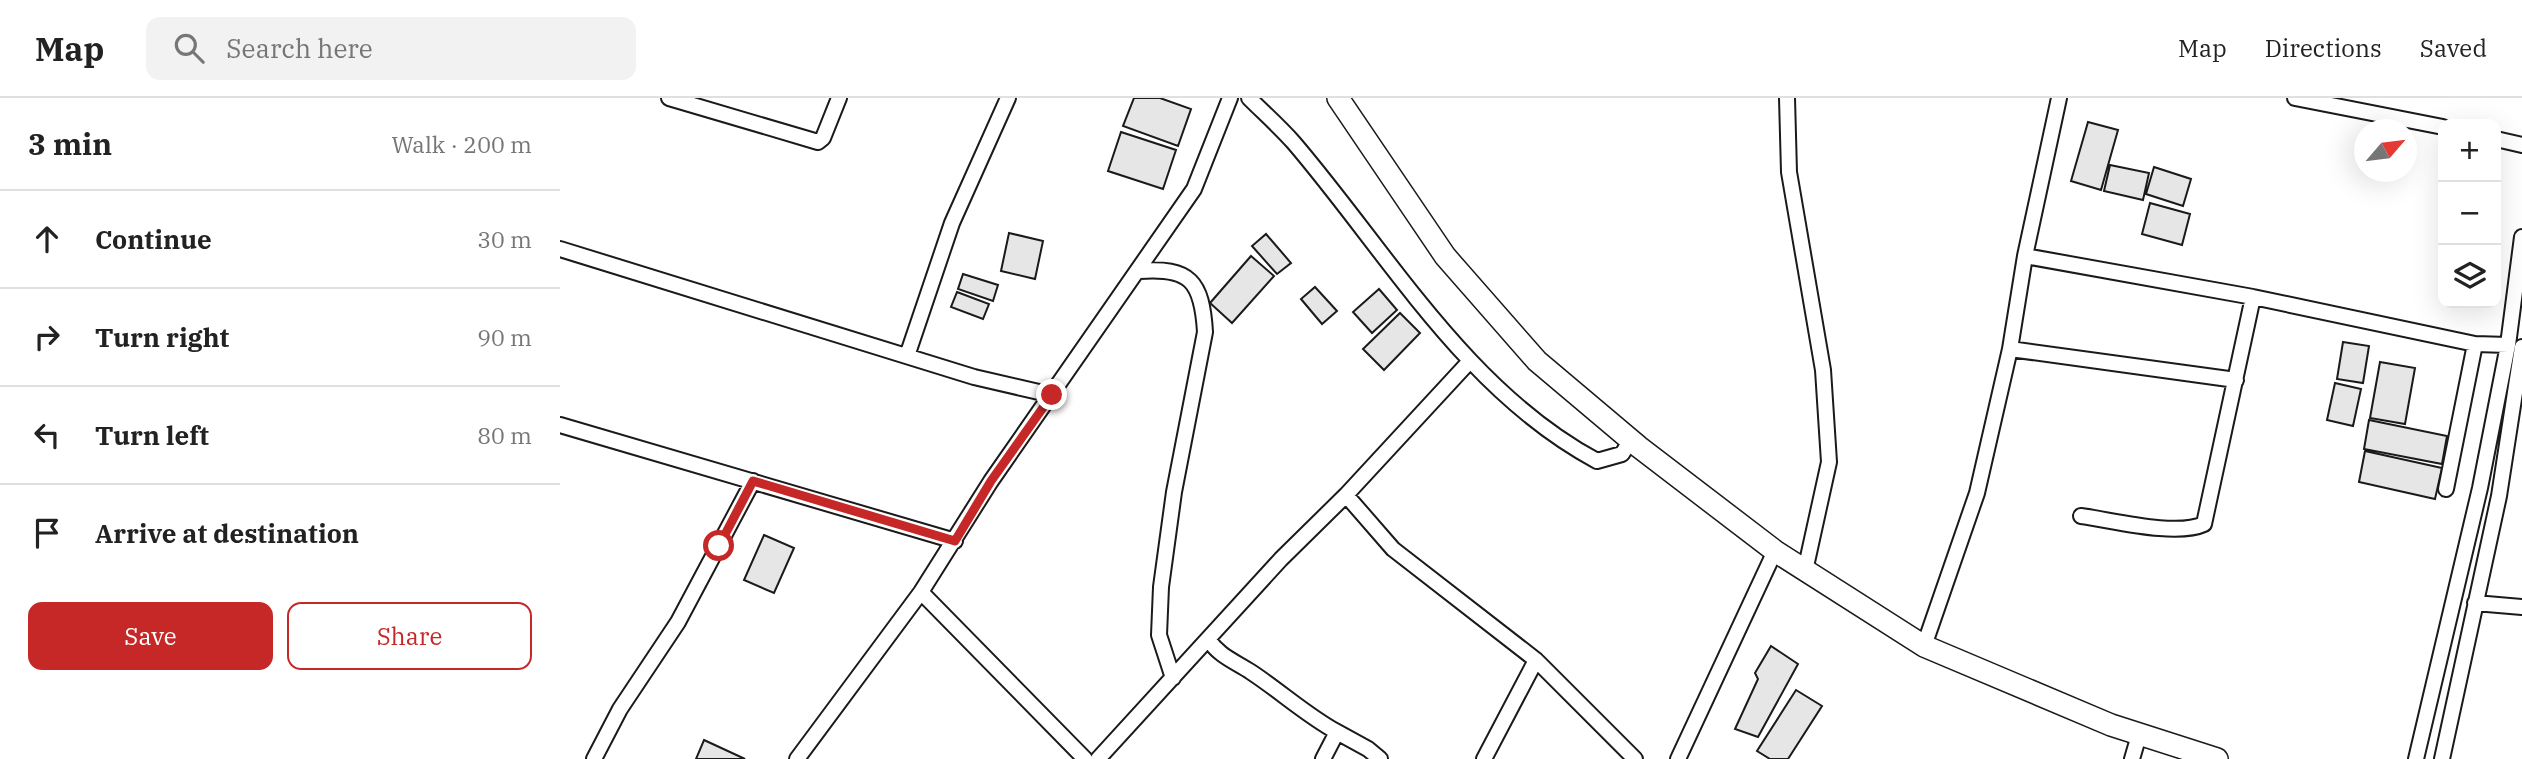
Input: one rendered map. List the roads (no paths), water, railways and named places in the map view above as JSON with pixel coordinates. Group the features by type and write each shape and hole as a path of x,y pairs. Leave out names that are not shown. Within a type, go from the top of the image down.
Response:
{"main road":[{"path":"1338,98 1445,256 1538,361 1631,440 1775,551 1924,646 2111,726 2217,759"}],"street":[{"path":"668,98 818,142 823,138 839,98"},
{"path":"907,356 952,223 1008,98"},
{"path":"797,759 921,592 985,490 1194,189 1230,98"},
{"path":"1249,98 1293,141 1469,362 1535,422 1597,461 1622,454 1631,440"},
{"path":"1787,98 1789,172 1823,370 1829,462 1805,571"},
{"path":"1924,646 1977,493 2010,349 2025,257 2059,98"},
{"path":"2295,98 2438,126"},
{"path":"2501,140 2522,145"},
{"path":"2442,759 2499,496 2515,346 2522,237"},
{"path":"560,249 974,377 1052,395"},
{"path":"2025,257 2253,298 2475,344 2515,346"},
{"path":"1139,271 1175,271 1187,277 1203,305 1205,332 1174,492 1161,587 1159,635 1172,678"},
{"path":"2081,516 2174,530 2195,528 2204,524 2253,298"},
{"path":"2446,489 2475,344"},
{"path":"2416,759 2515,346"},
{"path":"2010,349 2236,380"},
{"path":"1098,759 1281,559 1346,495 1469,362"},
{"path":"560,425 955,541"},
{"path":"594,759 620,709 678,622 753,481"},
{"path":"1346,495 1394,549 1536,660 1635,759"},
{"path":"1678,759 1775,551"},
{"path":"921,592 1085,759"},
{"path":"2476,603 2522,607"},
{"path":"1208,639 1219,653 1380,759"},
{"path":"1484,759 1536,660"},
{"path":"1323,759 1337,732"},
{"path":"2132,759 2139,735"}]}
